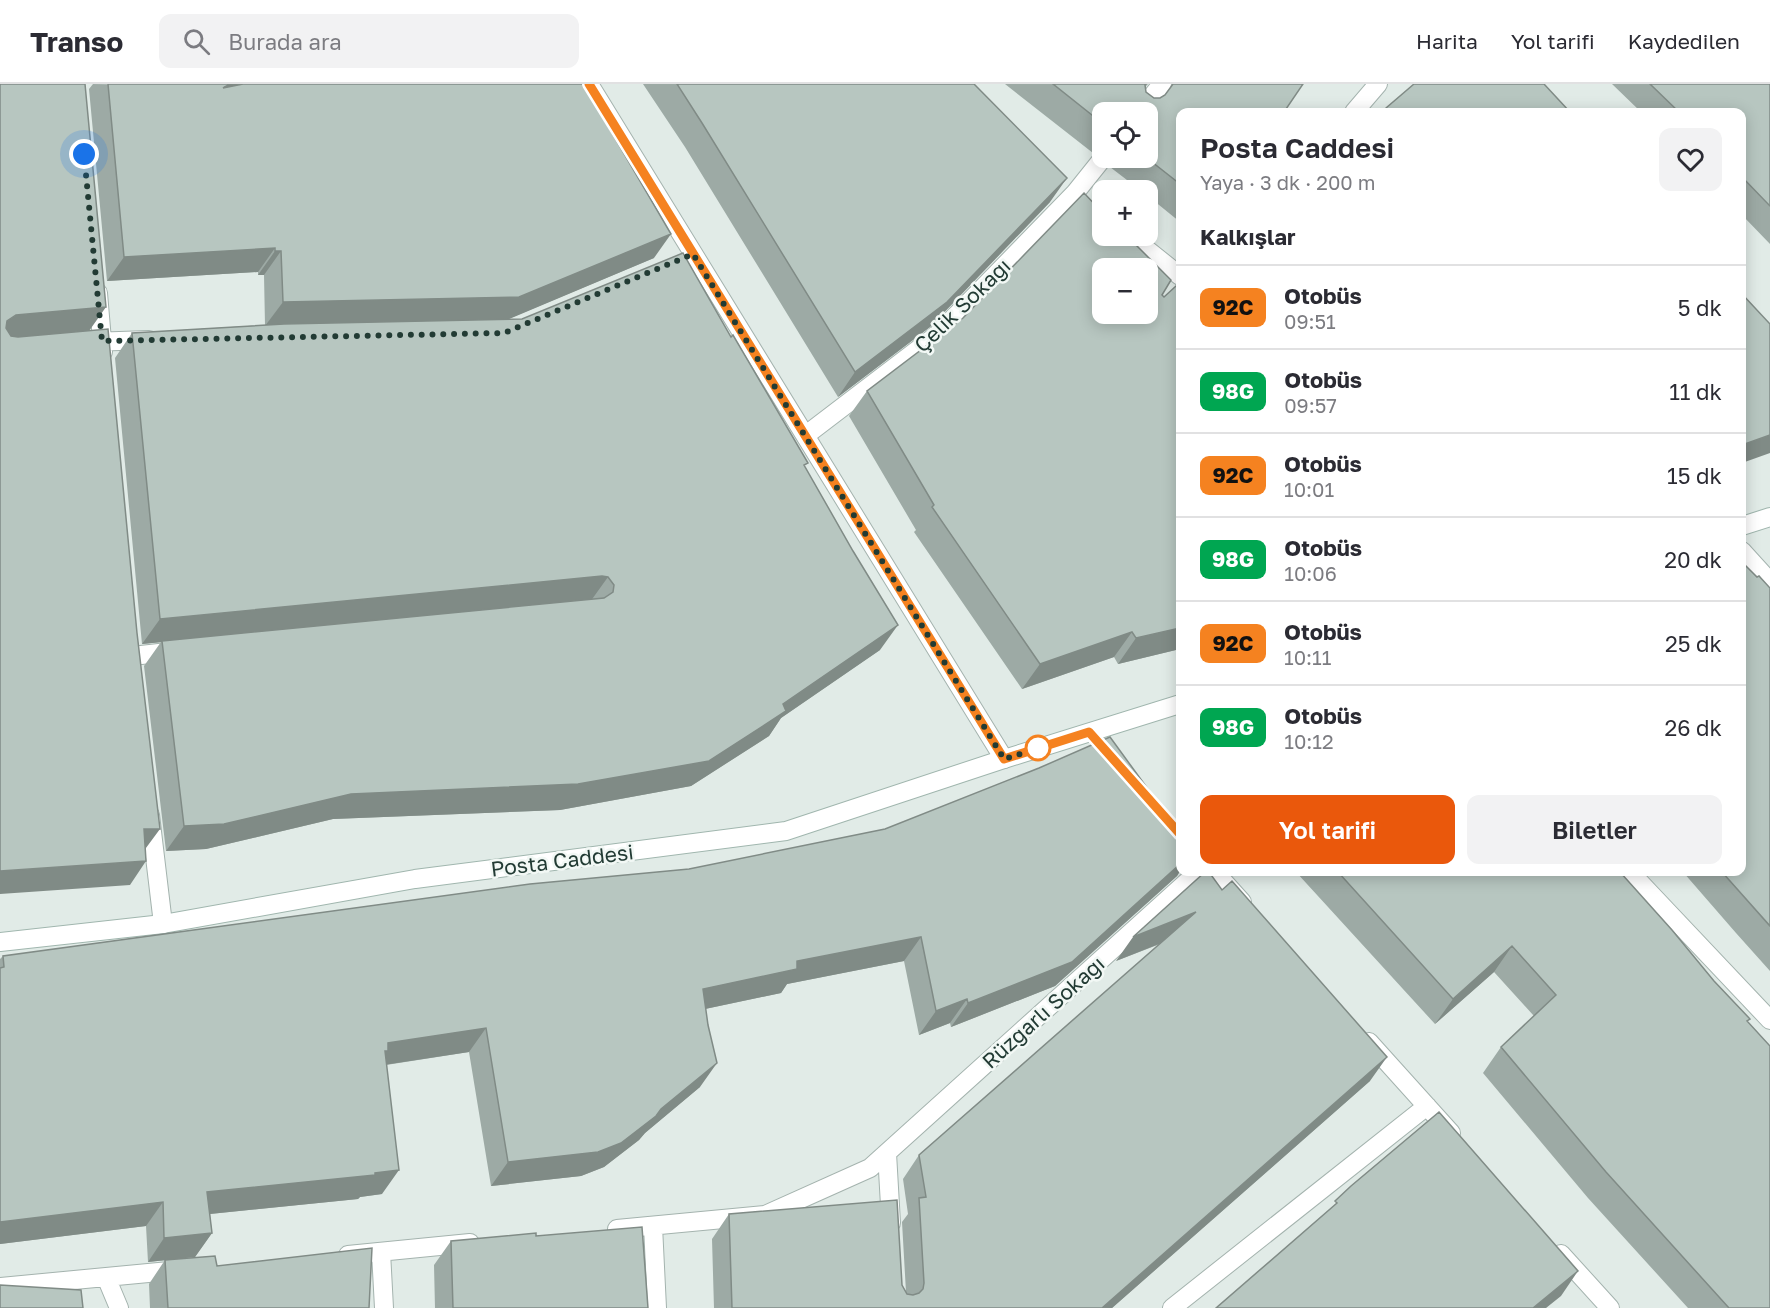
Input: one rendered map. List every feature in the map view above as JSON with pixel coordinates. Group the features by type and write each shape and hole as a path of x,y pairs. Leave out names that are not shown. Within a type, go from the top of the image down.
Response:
{"street":[{"path":"589,84 1004,759"},
{"path":"1147,102 1162,84"},
{"path":"1357,108 1377,84"},
{"name":"Çelik Sokağı","path":"806,435 937,334 1093,168"},
{"path":"1071,189 1092,206"},
{"path":"1142,246 1176,273"},
{"path":"672,262 693,254"},
{"path":"96,271 105,364"},
{"path":"68,344 161,340"},
{"path":"1746,525 1770,517"},
{"path":"1746,556 1770,582"},
{"path":"132,656 192,650"},
{"name":"Posta Caddesi","path":"0,942 163,924 415,879 786,831 1176,705"},
{"path":"1089,732 1104,749"},
{"path":"148,796 163,924"},
{"name":"Rüzgarlı Sokağı","path":"594,1232 765,1215 870,1168 1194,876"},
{"path":"1219,876 1254,915"},
{"path":"1634,876 1770,1020"},
{"path":"1356,1028 1466,1149"},
{"path":"1172,1308 1427,1106"},
{"path":"887,1153 892,1237"},
{"path":"653,1226 657,1308"},
{"path":"335,1256 488,1242"},
{"path":"1552,1244 1607,1307"},
{"path":"381,1252 384,1308"},
{"path":"0,1287 197,1269"},
{"path":"106,1277 119,1308"}],"building":[{"path":"0,84 85,84 106,307 16,315 7,321 6,328 11,336 18,337 108,329 137,633 160,829 144,829 146,861 0,871"},
{"path":"108,84 230,84 223,88 243,84 585,84 671,234 519,297 283,302 281,251 275,251 275,248 124,257"},
{"path":"677,84 974,84 1067,178 947,302 855,372"},
{"path":"1053,84 1146,84 1146,92 1154,98 1160,98 1173,84 1303,84 1287,108 1176,108 1176,181 1158,167 1158,102 1092,102 1092,115"},
{"path":"1414,84 1544,84 1566,108 1386,108"},
{"path":"1650,84 1770,84 1770,206 1746,181 1746,108 1675,108"},
{"path":"1084,193 1092,201 1092,246 1137,246 1149,258 1092,258 1092,324 1158,324 1158,267 1171,280 1162,295 1164,297 1176,286 1176,629 1136,638 1132,632 1040,664 932,507 934,505 867,391 963,318"},
{"path":"683,253 808,463 804,465 898,625 783,704 786,711 709,761 578,784 351,794 224,824 184,826 162,641 604,598 613,592 614,585 608,577 602,576 160,619 132,333 284,324 522,319"},
{"path":"1746,298 1770,324 1770,435 1746,444"},
{"path":"1746,566 1770,588 1770,926 1726,876 1746,876"},
{"path":"1110,737 1176,828 1176,868 1072,962 968,1003 967,999 936,1011 921,937 797,961 797,969 703,989 717,1063 621,1143 598,1152 508,1162 486,1028 388,1043 388,1051 385,1051 399,1170 375,1173 375,1175 207,1192 212,1233 164,1238 163,1202 0,1222 0,968 4,967 3,956 530,884 689,869 885,829 1039,768"},
{"path":"1201,876 1212,876 1222,890 1232,881 1387,1057 1102,1308 732,1308 729,1214 897,1200 902,1285 907,1294 919,1293 924,1283 919,1198 926,1197 919,1155 1196,912 1133,937"},
{"path":"1342,876 1624,876 1714,981 1750,1019 1747,1021 1770,1046 1770,1308 1729,1308 1606,1172 1501,1047 1556,995 1512,946 1453,999"},
{"path":"1439,1112 1578,1271 1533,1308 1216,1308 1337,1203 1335,1201 1351,1186"},
{"path":"642,1227 648,1308 453,1308 451,1241"},
{"path":"372,1248 369,1308 168,1308 165,1260 215,1256 217,1266"},
{"path":"0,1285 81,1290 83,1308 0,1308"}],"bus line":[{"name":"92C","path":"589,84 1004,759 1089,732 1176,830"}],"route":[{"path":"84,154 102,341 504,333 693,254 1004,759 1047,746 1038,748"}]}
